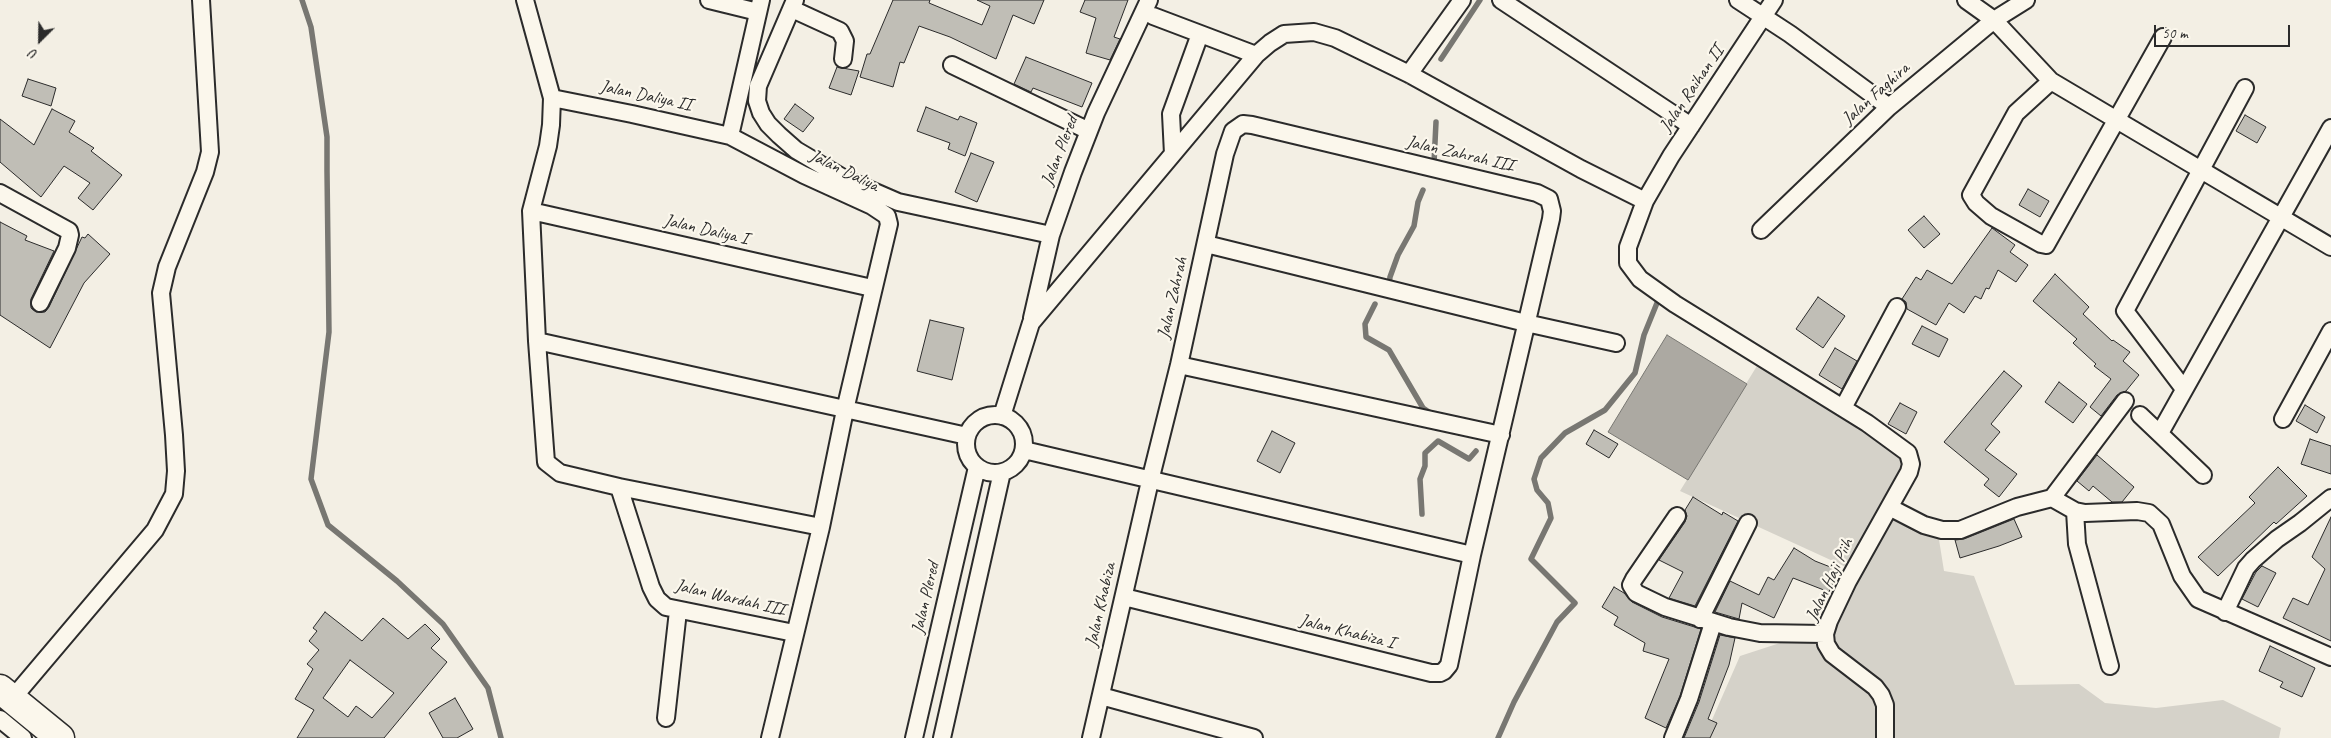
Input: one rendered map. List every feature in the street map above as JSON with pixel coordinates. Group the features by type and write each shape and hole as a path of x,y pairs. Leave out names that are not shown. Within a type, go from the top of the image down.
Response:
{"highway":[{"path":"4,702 60,738"}],"street":[{"path":"23,738 4,702 155,530 174,494 176,470 174,435 161,293 167,267 205,172 210,152 201,0"},
{"path":"525,0 552,98 552,125 531,211 537,341 546,462 560,473 619,487 821,527"},
{"path":"709,0 760,6 730,136"},
{"name":"Jalan Plered","path":"1002,416 1031,323 1051,235 1089,130 1149,0"},
{"path":"1409,74 1462,0"},
{"path":"1502,0 1691,126"},
{"path":"1738,0 1764,16 1889,107"},
{"name":"Jalan Raihan II","path":"1774,0 1691,126 1645,201 1627,255 1628,263 1633,271 1654,290 1844,408 1903,448 1908,453 1911,464"},
{"path":"1966,0 1994,20 2051,81 2331,247"},
{"name":"Jalan Faghira","path":"1761,230 1889,107 1994,20 2026,0"},
{"path":"843,59 845,41 840,32 794,4 762,72 758,86 757,101 768,124 790,145 845,179 898,202 1051,235"},
{"path":"1153,16 1256,56"},
{"path":"1031,323 1256,56 1270,43 1284,34 1314,32 1335,38 1409,74 1581,169 1645,201"},
{"path":"1173,154 1172,114 1200,34"},
{"path":"2051,81 2016,113 1971,195 1976,203 2000,221 2046,245 2163,37"},
{"path":"952,65 1089,130"},
{"path":"2184,389 2125,311 2245,88"},
{"name":"Jalan Daliya II","path":"552,98 640,115 730,136"},
{"name":"Jalan Zahrah III","path":"1237,126 1243,124 1252,125 1545,196 1552,205 1552,211 1526,323"},
{"name":"Jalan Zahrah","path":"1150,481 1228,142 1237,126"},
{"path":"2160,433 2331,128"},
{"name":"Jalan Daliya","path":"730,136 804,175 872,206 888,216 889,224 872,288 821,527 770,738"},
{"path":"0,192 69,231 67,248 40,304"},
{"name":"Jalan Daliya I","path":"531,211 872,288"},
{"path":"1206,244 1526,323 1616,343"},
{"path":"1844,408 1897,308"},
{"path":"1024,450 1472,555 1526,323"},
{"path":"2283,419 2331,331"},
{"path":"537,341 967,436"},
{"path":"1178,365 1501,435"},
{"path":"1890,508 1924,525 1942,530 1960,530 2012,509 2052,498 2125,402"},
{"path":"991,415 1002,416 1012,421 1020,429 1024,440 1024,450 1019,461 1011,468 1002,472 989,472 977,467 970,458 966,448 967,436 972,426 980,419 991,415"},
{"path":"2140,415 2203,475"},
{"name":"Jalan Haji Piih","path":"1885,738 1885,704 1882,696 1875,687 1832,654 1826,644 1825,634 1829,621 1848,581 1890,508 1911,464"},
{"name":"Jalan Plered","path":"914,738 977,467"},
{"path":"942,738 1002,472"},
{"name":"Jalan Khabiza","path":"1091,738 1150,481"},
{"name":"Jalan Wardah III","path":"619,487 651,587 657,599 666,607 678,611 794,633"},
{"path":"2052,498 2075,511 2094,514 2137,511 2155,517 2164,530 2182,576 2198,599 2331,657"},
{"path":"2225,612 2246,568 2253,560 2269,545 2331,498"},
{"path":"2075,511 2077,544 2110,666"},
{"path":"1676,516 1634,578 1632,589 1665,607 1706,621 1760,633 1825,634"},
{"path":"1673,738 1687,706 1706,621 1748,523"},
{"name":"Jalan Khabiza I","path":"1124,597 1431,673 1440,673 1449,665 1472,555"},
{"path":"666,718 678,611"},
{"path":"926,687 951,692"},
{"path":"1101,696 1254,738"}],"shaded area":[{"path":"1667,335 1747,384 1688,480 1608,432"},
{"path":"1760,361 1906,458 1900,511 1937,527 1944,571 1974,576 2015,685 2079,684 2105,703 2156,708 2223,700 2281,728 2279,738 1704,738 1740,656 1823,629 1846,567 1680,491"}],"building":[{"path":"893,0 930,0 929,3 982,25 990,6 977,0 1044,0 1034,24 1013,15 996,59 950,37 919,26 904,63 900,62 893,87 860,77 867,54 870,54"},
{"path":"1085,0 1128,0 1114,37 1120,39 1110,60 1086,53 1096,18 1080,12"},
{"path":"1026,57 1092,83 1082,107 1033,88 1031,92 1014,84"},
{"path":"837,67 859,71 851,95 829,88"},
{"path":"28,79 56,88 51,106 22,96"},
{"path":"795,104 814,118 803,132 784,119"},
{"path":"926,107 958,120 960,116 977,123 965,156 948,149 950,143 917,131"},
{"path":"52,109 75,121 69,132 94,148 91,151 122,175 93,210 78,198 90,183 64,166 41,197 0,162 0,119 34,145"},
{"path":"2245,115 2266,127 2257,143 2236,131"},
{"path":"971,153 994,162 977,202 955,192"},
{"path":"2028,189 2049,201 2040,217 2019,205"},
{"path":"1924,216 1940,234 1924,248 1908,230"},
{"path":"0,222 27,236 25,240 54,251 31,299 31,308 36,312 45,312 49,307 82,237 85,238 88,234 110,254 84,283 50,348 0,315"},
{"path":"1992,228 2015,245 2010,252 2028,265 2016,282 1998,270 1989,289 1986,288 1981,299 1975,296 1964,313 1949,303 1936,325 1907,309 1906,302 1902,299 1916,277 1921,280 1927,270 1952,284"},
{"path":"2055,274 2089,307 2083,314 2112,341 2130,352 2123,361 2139,375 2126,391 2117,395 2101,416 2090,407 2111,379 2094,366 2096,364 2073,343 2077,339 2033,301"},
{"path":"1818,297 1845,316 1823,348 1796,329"},
{"path":"930,320 964,328 952,380 917,371"},
{"path":"1922,326 1948,339 1939,357 1912,344"},
{"path":"1835,348 1857,361 1842,389 1819,375"},
{"path":"2004,371 2022,386 1991,424 2000,432 1985,450 2017,474 1999,497 1984,485 1989,479 1944,442"},
{"path":"2059,382 2087,404 2073,423 2045,402"},
{"path":"1900,403 1917,412 1906,434 1888,424"},
{"path":"2305,405 2325,417 2317,433 2296,421"},
{"path":"1594,430 1618,444 1609,458 1586,444"},
{"path":"1272,431 1295,443 1280,473 1257,461"},
{"path":"2310,439 2331,446 2331,474 2301,464"},
{"path":"2097,455 2134,487 2122,502 2112,502 2093,486 2089,491 2077,481"},
{"path":"2278,467 2307,496 2276,524 2274,522 2218,576 2198,557 2255,503 2249,497"},
{"path":"1693,497 1722,515 1723,512 1738,521 1695,606 1669,598 1683,572 1659,560 1685,522 1687,516 1685,510"},
{"path":"2331,517 2331,641 2283,618 2293,598 2308,605 2325,569 2312,557"},
{"path":"2014,519 2022,537 1960,558 1955,540 1964,539"},
{"path":"1794,548 1815,561 1838,570 1829,592 1793,578 1774,618 1742,603 1739,619 1715,612 1730,581 1759,595 1768,577 1774,580"},
{"path":"2262,566 2276,573 2258,607 2242,599 2256,572"},
{"path":"1614,587 1624,593 1632,602 1662,617 1701,629 1680,696 1666,728 1645,718 1669,659 1643,651 1645,643 1614,625 1618,617 1602,607"},
{"path":"325,612 362,641 383,618 408,639 425,624 440,639 431,648 447,662 384,738 297,738 314,710 295,699 313,669 307,664 319,650 309,641 317,631 313,628","holes":["350,660 394,693 372,718 356,706 348,717 323,698"]},
{"path":"1720,635 1735,638 1729,665 1708,719 1717,723 1710,738 1684,738 1699,702"},
{"path":"2270,646 2315,668 2302,697 2280,687 2283,682 2259,671"},
{"path":"455,698 473,729 457,738 443,738 429,713"}],"waterway":[{"path":"302,0 311,27 327,137 329,332 311,479 328,525 397,581 443,624 488,688 501,738"},
{"path":"1441,59 1480,0"},
{"path":"1434,163 1436,122"},
{"path":"1389,286 1390,277 1398,255 1414,226 1418,202 1423,190"},
{"path":"1498,738 1514,702 1557,622 1575,603 1531,559 1551,518 1548,503 1537,490 1534,479 1541,458 1565,433 1605,410 1635,373 1644,335 1657,303"},
{"path":"1375,304 1365,324 1366,337 1389,350 1423,408 1432,414"},
{"path":"1422,514 1420,479 1425,466 1425,453 1438,441 1469,459 1476,451"}]}
